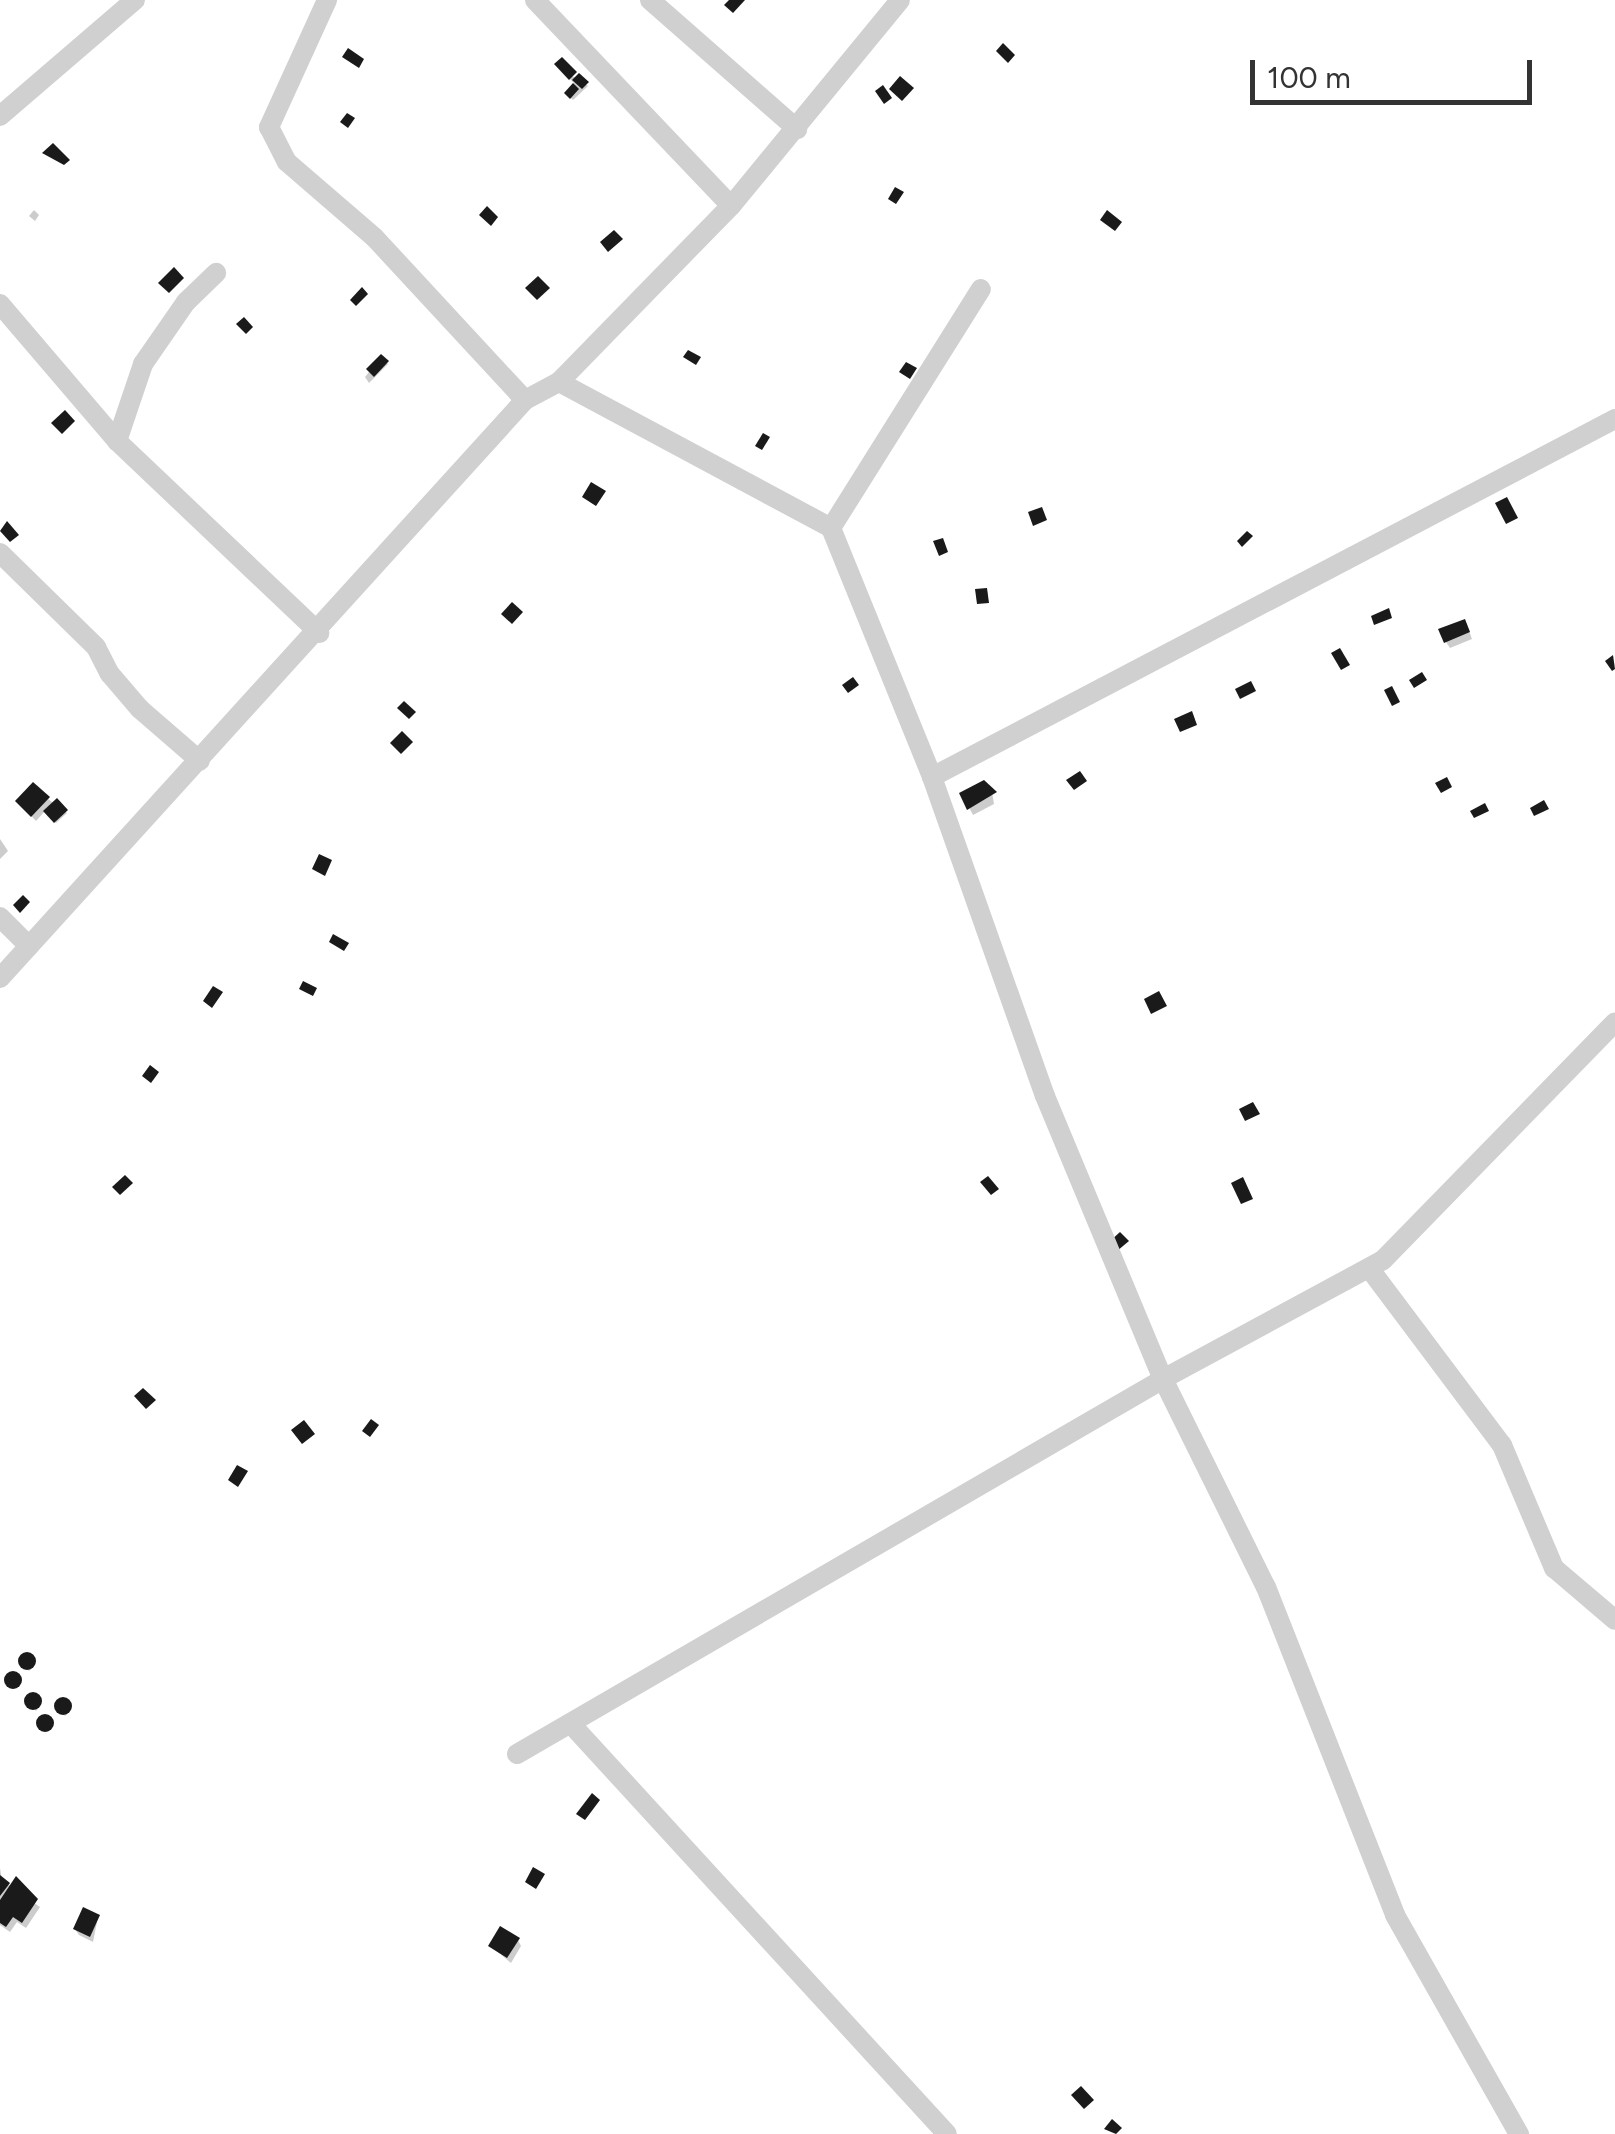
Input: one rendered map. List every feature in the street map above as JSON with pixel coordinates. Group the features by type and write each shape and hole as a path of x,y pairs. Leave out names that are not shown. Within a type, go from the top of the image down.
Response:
{"street":[{"path":"0,116 135,0"},
{"path":"328,0 269,127 287,162 374,237 524,400"},
{"path":"535,0 731,206"},
{"path":"650,0 797,129"},
{"path":"0,978 319,632 524,400 558,382 731,206 900,0"},
{"path":"117,441 143,364 186,302 216,273"},
{"path":"831,528 980,289"},
{"path":"0,304 117,441 319,632"},
{"path":"558,382 831,528 932,776 1045,1096 1163,1380 1266,1587 1395,1916 1518,2134"},
{"path":"932,776 1615,419"},
{"path":"0,553 96,647 110,674 140,709 200,761"},
{"path":"0,918 30,946"},
{"path":"517,1754 1163,1380 1369,1268 1615,1022"},
{"path":"1369,1268 1502,1445 1554,1568 1615,1620"},
{"path":"570,1724 948,2134"}],"building":[{"path":"729,0 745,0 733,13 724,5"},
{"path":"1003,43 1015,55 1008,63 996,51"},
{"path":"348,48 364,59 359,68 342,57"},
{"path":"562,57 577,72 569,80 554,64"},
{"path":"579,73 589,82 582,89 572,80"},
{"path":"900,76 914,88 902,101 889,89"},
{"path":"573,83 579,89 570,99 564,93"},
{"path":"883,85 892,98 884,104 875,91"},
{"path":"347,113 355,118 348,128 340,122"},
{"path":"53,143 70,160 64,165 42,153"},
{"path":"895,187 904,192 896,204 888,199"},
{"path":"487,206 498,217 491,226 479,215"},
{"path":"1107,210 1122,222 1115,231 1100,220"},
{"path":"614,230 623,239 608,252 600,242"},
{"path":"174,267 184,278 169,293 158,283"},
{"path":"538,276 550,288 537,300 525,288"},
{"path":"362,287 368,294 356,306 350,300"},
{"path":"244,317 253,327 246,334 236,324"},
{"path":"688,350 701,357 696,365 683,357"},
{"path":"381,354 389,361 374,377 366,369"},
{"path":"906,362 917,368 910,379 899,372"},
{"path":"65,410 75,421 62,434 51,423"},
{"path":"763,433 770,437 762,450 755,446"},
{"path":"591,482 606,491 596,506 582,497"},
{"path":"1507,497 1518,518 1506,524 1495,503"},
{"path":"1042,507 1047,520 1033,526 1028,512"},
{"path":"7,521 19,535 10,542 0,531"},
{"path":"1247,531 1253,536 1242,547 1237,541"},
{"path":"943,538 948,552 939,556 933,541"},
{"path":"987,588 989,603 977,604 975,589"},
{"path":"512,602 523,612 512,624 501,614"},
{"path":"1389,608 1392,618 1374,625 1371,616"},
{"path":"1465,619 1470,632 1444,643 1438,629"},
{"path":"1340,648 1350,665 1341,670 1331,653"},
{"path":"1613,655 1615,669 1612,671 1605,661"},
{"path":"1422,672 1427,680 1414,688 1409,680"},
{"path":"853,677 859,685 848,693 842,685"},
{"path":"1251,681 1256,691 1240,699 1235,689"},
{"path":"1392,686 1400,702 1392,706 1384,690"},
{"path":"404,701 416,712 409,719 397,708"},
{"path":"1192,711 1197,725 1180,732 1174,719"},
{"path":"402,731 413,742 401,754 390,743"},
{"path":"1080,771 1087,781 1074,790 1066,780"},
{"path":"1447,777 1452,787 1441,793 1435,783"},
{"path":"984,780 997,792 967,810 959,793"},
{"path":"33,782 50,797 31,817 15,801"},
{"path":"57,798 68,810 54,823 43,811"},
{"path":"1544,800 1549,809 1534,816 1530,808"},
{"path":"1485,803 1489,811 1474,818 1470,811"},
{"path":"319,854 332,860 325,876 312,869"},
{"path":"23,895 30,902 20,913 13,905"},
{"path":"333,934 349,943 344,951 329,942"},
{"path":"303,981 317,988 313,996 299,989"},
{"path":"213,986 223,992 212,1008 203,1001"},
{"path":"1159,991 1167,1006 1151,1014 1144,999"},
{"path":"150,1065 159,1072 151,1083 142,1076"},
{"path":"1253,1102 1260,1114 1245,1121 1239,1109"},
{"path":"125,1175 133,1183 120,1195 112,1187"},
{"path":"988,1176 999,1189 991,1195 980,1182"},
{"path":"1243,1177 1253,1199 1241,1204 1231,1183"},
{"path":"1120,1232 1129,1241 1117,1251 1109,1242"},
{"path":"143,1388 156,1400 146,1409 134,1396"},
{"path":"371,1419 379,1425 370,1437 362,1431"},
{"path":"304,1420 315,1434 302,1444 291,1430"},
{"path":"237,1465 248,1471 238,1487 228,1480"},
{"path":"27,1652 36,1661 27,1670 18,1661"},
{"path":"13,1671 22,1680 13,1689 4,1680"},
{"path":"33,1692 42,1701 33,1710 24,1701"},
{"path":"63,1697 72,1706 63,1715 54,1706"},
{"path":"45,1714 54,1723 45,1732 36,1723"},
{"path":"592,1793 600,1800 585,1820 576,1814"},
{"path":"533,1867 545,1874 536,1889 525,1882"},
{"path":"0,1875 10,1883 0,1896"},
{"path":"16,1876 38,1899 22,1923 13,1917 6,1927 0,1923 0,1900"},
{"path":"83,1907 100,1915 90,1937 73,1929"},
{"path":"500,1926 520,1938 507,1958 488,1946"},
{"path":"1081,2086 1094,2100 1084,2109 1071,2095"},
{"path":"1112,2119 1122,2128 1116,2134 1104,2129"}]}
